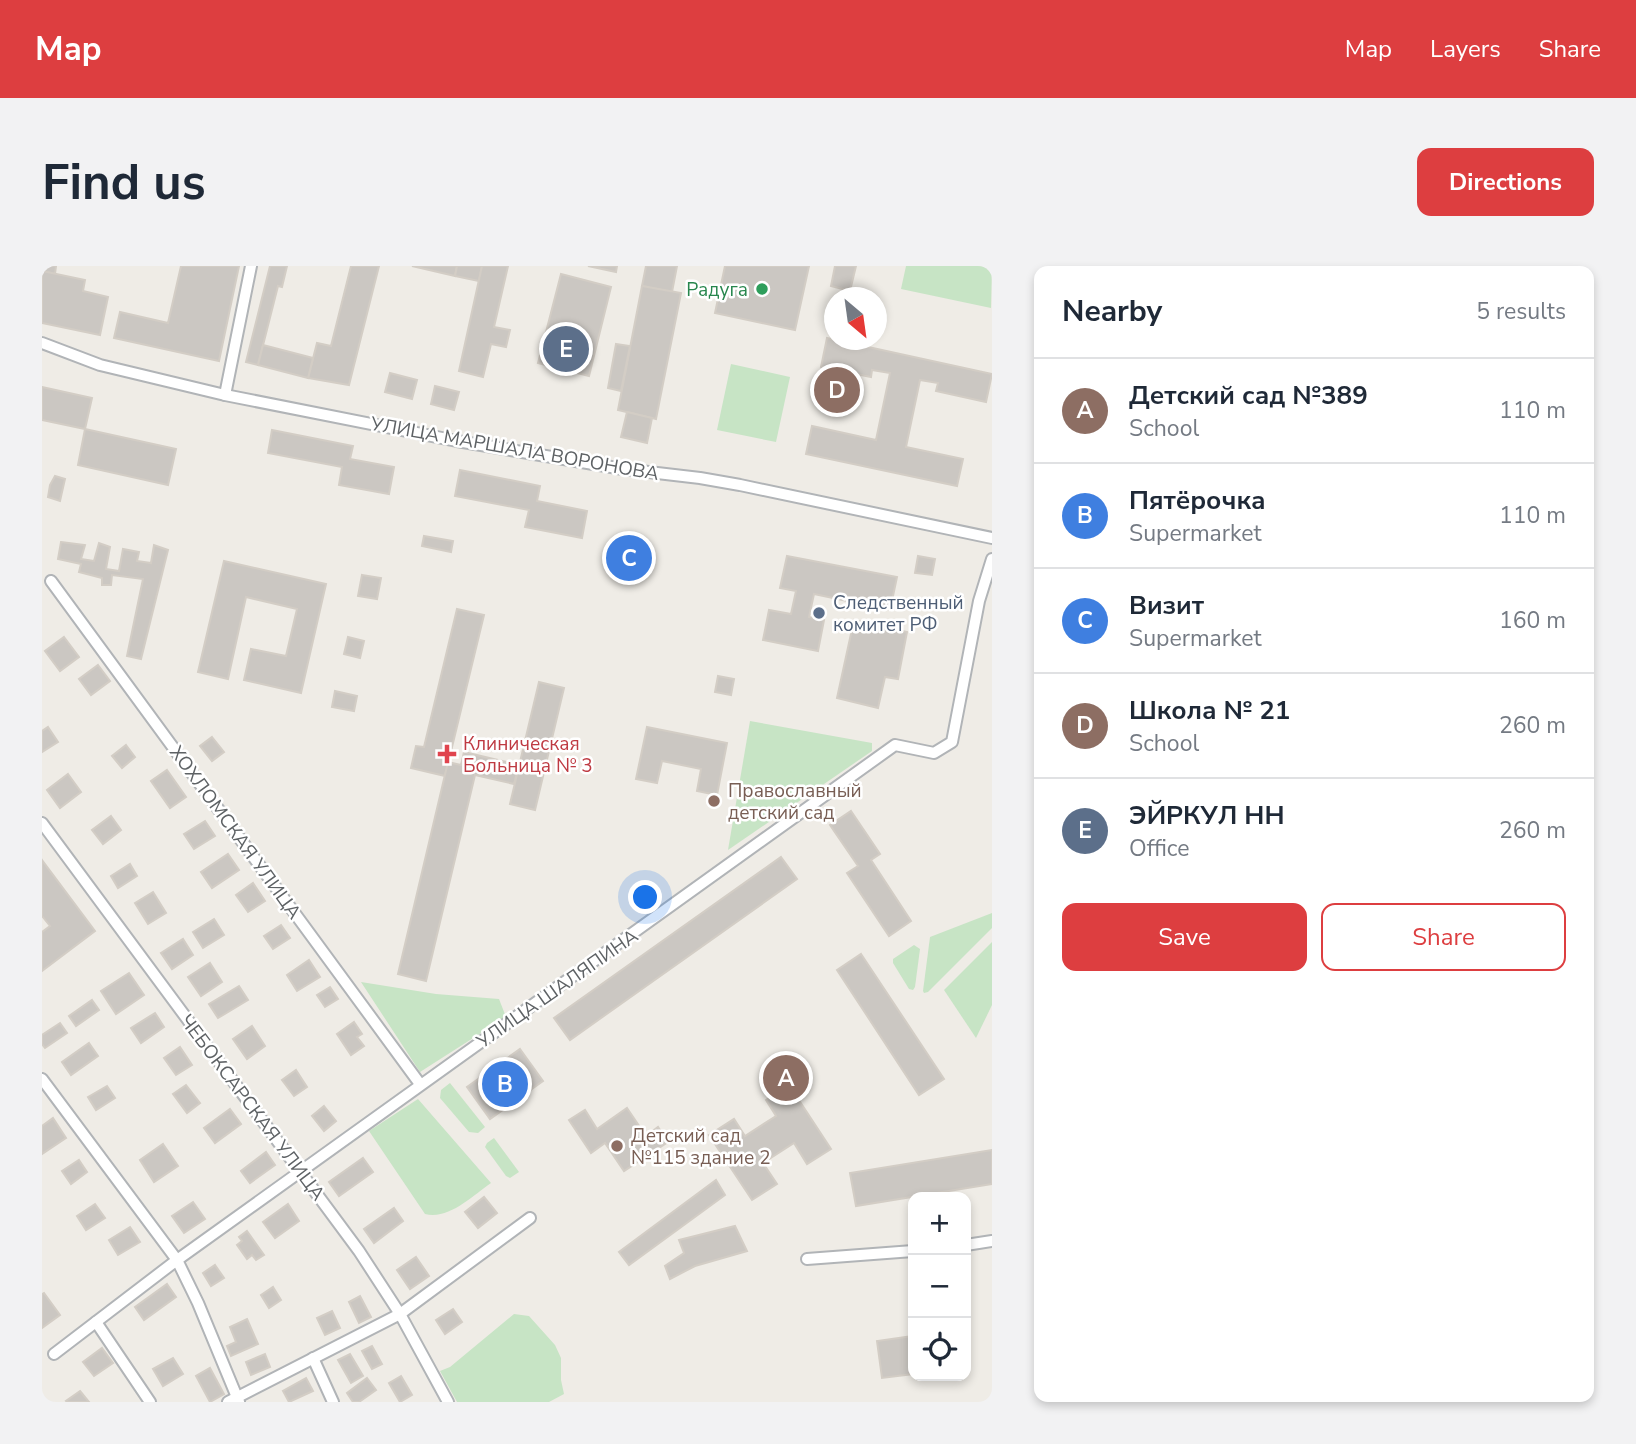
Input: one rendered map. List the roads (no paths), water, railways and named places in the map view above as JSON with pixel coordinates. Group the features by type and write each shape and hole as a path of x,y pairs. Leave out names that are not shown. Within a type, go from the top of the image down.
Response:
{"street":[{"path":"225,395 251,266"},
{"name":"УЛИЦА МАРШАЛА ВОРОНОВА","path":"42,343 100,365 225,395 470,443 623,469 700,478 992,538"},
{"name":"УЛИЦА ШАЛЯПИНА","path":"54,1354 177,1260 894,745 934,752 952,742 979,601 992,559"},
{"name":"ХОХЛОМСКАЯ УЛИЦА","path":"51,581 421,1084"},
{"name":"ЧЕБОКСАРСКАЯ УЛИЦА","path":"42,823 359,1251 400,1314 448,1402"},
{"path":"42,1079 177,1260 198,1303 234,1400 400,1314 530,1218"},
{"path":"971,1244 992,1241"},
{"path":"807,1259 908,1251"},
{"path":"96,1322 150,1402"},
{"path":"313,1358 333,1402"}],"place":[{"name":"Радуга","path":"762,289"},
{"name":"ЭЙРКУЛ НН","path":"566,349"},
{"name":"Школа № 21","path":"837,390"},
{"name":"Визит","path":"629,558"},
{"name":"Следственный комитет РФ","path":"819,613"},
{"name":"Клиническая Больница № 3","path":"447,754"},
{"name":"Православный детский сад","path":"714,801"},
{"name":"Детский сад №389","path":"786,1078"},
{"name":"Пятёрочка","path":"505,1084"},
{"name":"Детский сад №115 здание 2","path":"617,1146"}]}
